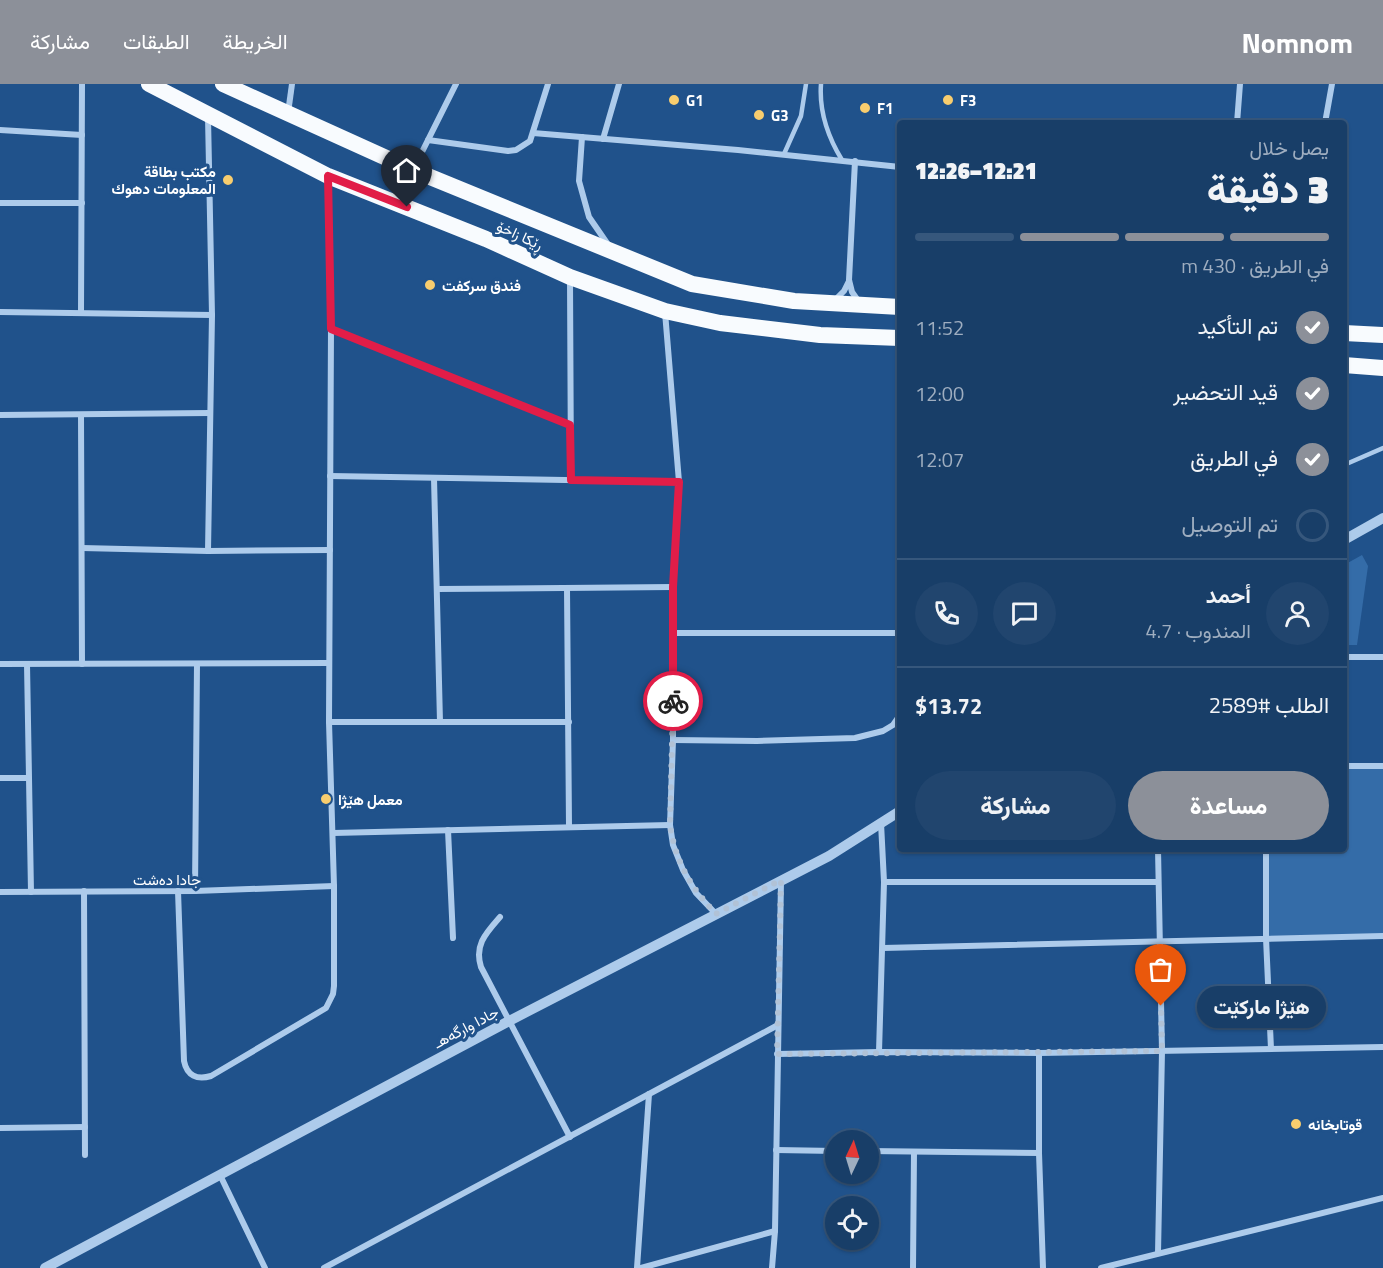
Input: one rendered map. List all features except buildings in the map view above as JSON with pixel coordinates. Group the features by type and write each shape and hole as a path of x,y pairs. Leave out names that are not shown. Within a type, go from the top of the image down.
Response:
{"highway":[{"name":"ڕێکا زاخۆ","path":"149,84 328,176 486,239 570,277 665,311 720,323 809,334 897,338"},
{"name":"ڕێکا زاخۆ","path":"223,84 413,170 692,284 794,301 897,307"},
{"path":"1347,333 1383,335"},
{"path":"1347,365 1383,368"}],"street":[{"path":"81,313 82,84"},
{"path":"288,113 292,84"},
{"path":"413,170 456,84"},
{"path":"428,140 508,151 524,147 530,141 548,84"},
{"path":"603,139 619,84"},
{"path":"1237,120 1240,84"},
{"path":"1326,120 1332,84"},
{"path":"208,114 212,315 208,551"},
{"path":"0,130 82,135"},
{"path":"533,133 784,154 897,167"},
{"path":"582,137 579,181 589,217 613,252"},
{"path":"855,161 849,280 855,297 863,305"},
{"path":"178,891 184,1061 190,1074 196,1078 204,1078 320,1013 331,1002 334,986 334,886 329,722 331,329 328,176"},
{"path":"0,203 82,202"},
{"path":"570,277 571,480"},
{"path":"830,303 840,296 849,280"},
{"path":"665,311 679,482 673,587 673,740 670,825 673,845 682,870 696,892 716,914"},
{"path":"0,312 212,315"},
{"path":"331,329 570,425"},
{"path":"0,415 210,413"},
{"path":"81,414 82,664"},
{"path":"330,476 679,482"},
{"path":"434,478 440,722"},
{"path":"1347,538 1383,518"},
{"path":"81,548 208,551 330,550"},
{"path":"437,589 673,587"},
{"path":"567,588 569,826"},
{"path":"674,633 897,633"},
{"path":"1347,657 1383,657"},
{"path":"195,891 197,663"},
{"path":"0,664 329,663"},
{"path":"27,664 31,892"},
{"path":"673,740 757,741 855,738 883,730 893,725 897,719"},
{"path":"329,722 569,722"},
{"path":"1347,765 1383,766"},
{"path":"0,778 28,778"},
{"name":"جادا وارگه‌هـ","path":"45,1268 509,1021 829,856 897,813"},
{"path":"879,1052 884,882 881,823"},
{"path":"333,833 670,825"},
{"path":"448,830 453,938"},
{"path":"1158,852 1162,1051 1158,1253"},
{"path":"1266,852 1266,938 1271,1049"},
{"path":"772,1268 775,1231 781,880"},
{"path":"884,882 1158,882"},
{"name":"جادا دەشت","path":"0,892 195,891 334,886"},
{"path":"84,891 85,1155"},
{"path":"500,917 483,937 478,960 570,1137"},
{"path":"883,948 1383,936"},
{"path":"324,1268 778,1024"},
{"path":"777,1054 1039,1053 1383,1047"},
{"path":"1039,1053 1039,1153 1043,1268"},
{"path":"649,1094 639,1268 775,1231"},
{"path":"0,1128 85,1127"},
{"path":"776,1150 825,1151"},
{"path":"879,1151 1039,1153"},
{"path":"913,1268 914,1152"},
{"path":"220,1175 265,1268"},
{"path":"1101,1268 1383,1198"}],"lane":[{"path":"784,154 801,116 806,84"},
{"path":"821,84 821,102 826,126 842,160"},
{"path":"1347,464 1383,448"}],"shaded area":[{"path":"1362,555 1368,566 1357,645 1347,645 1347,563"},
{"path":"1347,766 1383,766 1383,936 1266,938 1266,852 1347,852"}],"way so far":[{"path":"673,701 670,825 673,845 682,870 696,892 716,914 781,880 777,1054 1162,1051 1161,1006"}],"place":[{"name":"G1","path":"674,100"},
{"name":"F3","path":"948,100"},
{"name":"F1","path":"865,108"},
{"name":"G3","path":"759,115"},
{"name":"مكتب بطاقة المعلومات دهوك","path":"228,180"},
{"name":"فندق سركفت","path":"430,285"},
{"name":"معمل ھێژا","path":"326,799"},
{"name":"هێژا ماركێت","path":"1161,1006"},
{"name":"قوتابخانه","path":"1296,1124"}],"route":[{"path":"407,207 328,176 331,329 570,425 571,480 679,482 673,587 673,701"}]}
